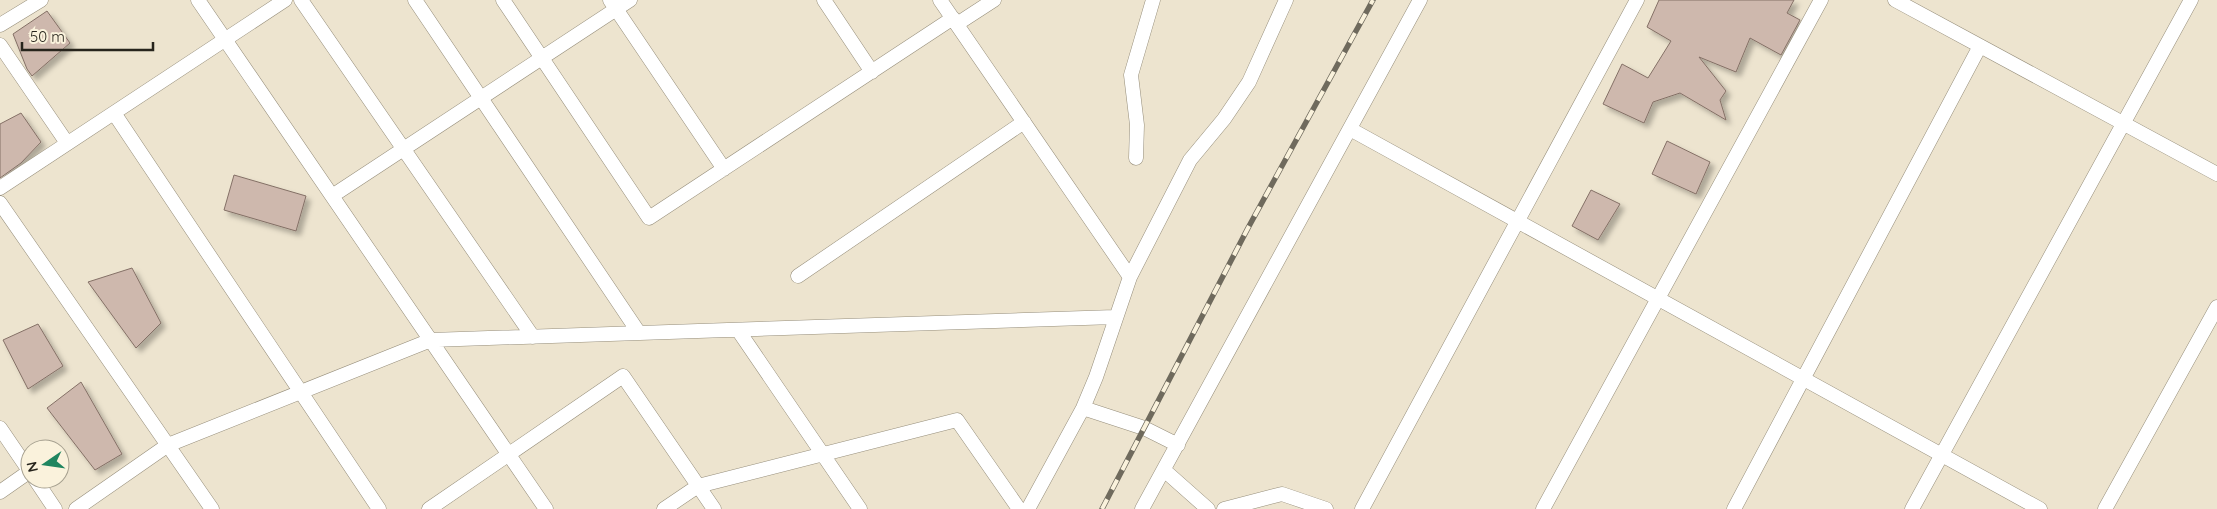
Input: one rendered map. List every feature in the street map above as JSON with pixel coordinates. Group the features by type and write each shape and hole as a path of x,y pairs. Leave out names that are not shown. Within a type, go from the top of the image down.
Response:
{"street":[{"path":"0,25 41,0"},
{"path":"198,0 546,509"},
{"path":"0,188 286,0"},
{"path":"301,0 534,337"},
{"path":"415,0 639,333"},
{"path":"503,0 649,218 872,72 994,0"},
{"path":"332,196 541,58 613,4 630,0"},
{"path":"824,0 872,72"},
{"path":"940,0 1130,276"},
{"path":"1136,158 1136,125 1131,75 1153,0"},
{"path":"1028,509 1082,408 1104,358 1115,317 1130,276 1190,160 1224,119 1249,82 1286,0"},
{"path":"1142,509 1420,0"},
{"path":"1362,509 1637,0"},
{"path":"1543,509 1820,0"},
{"path":"1895,0 2217,174"},
{"path":"1912,509 2191,0"},
{"path":"613,4 724,168"},
{"path":"0,45 67,144"},
{"path":"1734,509 1980,46"},
{"path":"114,113 379,509"},
{"path":"798,276 1024,122"},
{"path":"1350,129 2040,509"},
{"path":"0,203 212,509"},
{"path":"2106,509 2217,307"},
{"path":"76,509 168,445 431,340 1115,317"},
{"path":"738,330 860,509"},
{"path":"429,509 623,376 714,509"},
{"path":"1082,408 1144,428 1178,445"},
{"path":"664,509 698,486 957,420 1019,509"},
{"path":"0,428 20,457"},
{"path":"1164,470 1208,509"},
{"path":"0,492 20,478"},
{"path":"42,489 55,509"},
{"path":"1224,509 1282,494 1326,509"}],"building":[{"path":"1659,0 1794,0 1787,13 1800,20 1781,55 1750,38 1736,72 1699,57 1726,91 1720,100 1726,120 1680,93 1653,102 1644,123 1603,104 1622,64 1648,78 1671,41 1647,27"},
{"path":"47,11 70,43 32,76 27,69 13,34"},
{"path":"21,113 41,142 21,163 0,178 0,124"},
{"path":"1667,141 1710,162 1696,194 1652,174"},
{"path":"234,175 306,196 296,231 224,210"},
{"path":"1591,190 1620,204 1598,240 1572,226"},
{"path":"132,268 161,323 136,348 88,282"},
{"path":"38,324 63,366 28,389 3,340"},
{"path":"81,382 122,454 95,470 47,408"}],"railway":[{"path":"1102,509 1248,228 1373,0"}]}
